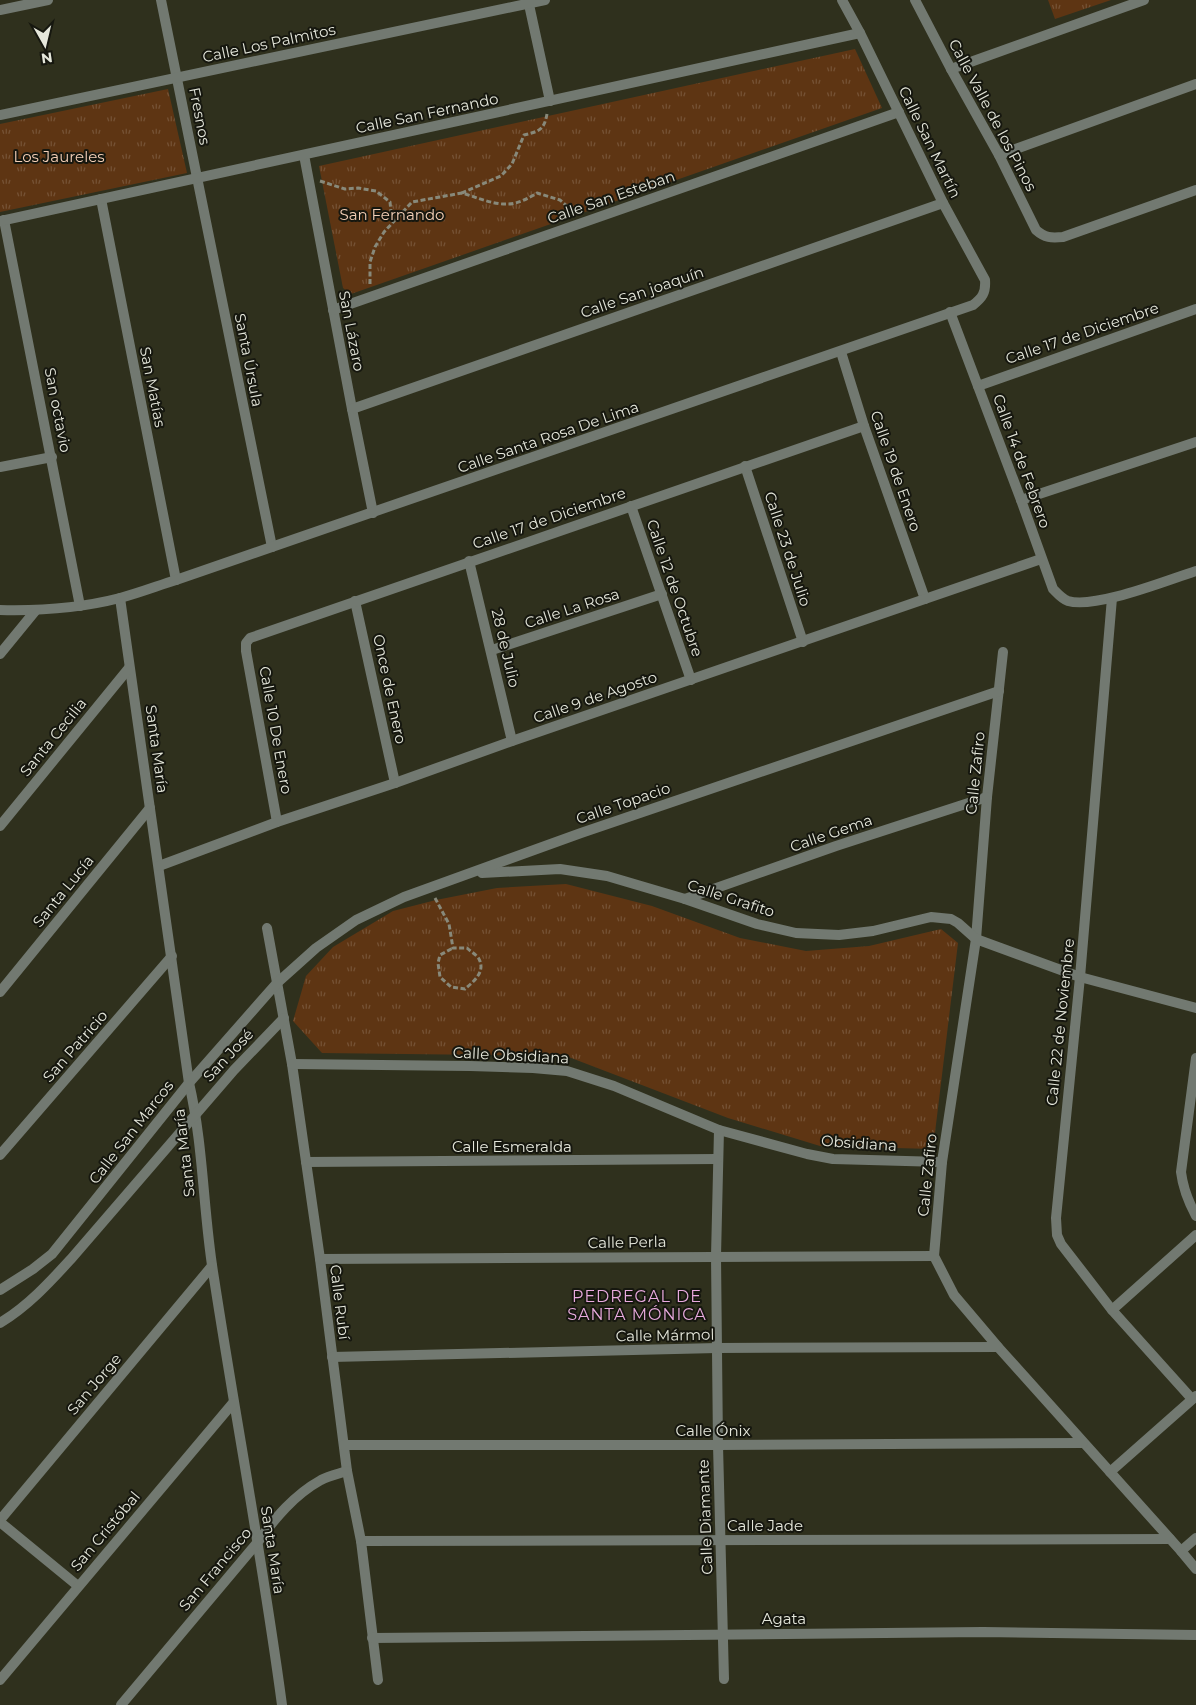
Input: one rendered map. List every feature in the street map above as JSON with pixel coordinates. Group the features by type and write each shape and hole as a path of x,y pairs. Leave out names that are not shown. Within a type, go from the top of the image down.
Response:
{"street":[{"path":"0,10 48,0"},
{"name":"Fresnos","path":"162,0 197,178"},
{"name":"Calle Los Palmitos","path":"0,115 528,2 545,0"},
{"name":"Calle San Martín","path":"842,0 943,203 985,280 986,289 982,298"},
{"name":"Calle Valle de los Pinos","path":"915,0 999,155 1036,230 1043,236 1051,238 1062,237 1196,190"},
{"path":"951,69 1144,0"},
{"path":"528,2 550,101"},
{"name":"Calle San Fernando","path":"2,221 860,33"},
{"path":"999,155 1196,84"},
{"name":"Calle San Esteban","path":"333,310 899,112"},
{"name":"San Lázaro","path":"304,155 373,512"},
{"name":"Santa Úrsula","path":"197,178 272,548"},
{"name":"San Matías","path":"101,199 176,580"},
{"name":"Calle San joaquín","path":"352,409 943,203"},
{"name":"San octavio","path":"2,221 52,457 80,606"},
{"name":"Calle Santa Rosa De Lima","path":"0,610 36,610 80,606 120,598 272,548 841,352 950,312 973,306 982,298"},
{"name":"Calle 17 de Diciembre","path":"978,386 1196,309"},
{"name":"Calle 14 de Febrero","path":"950,312 1053,589 1068,601 1083,602 1112,598"},
{"name":"Calle 19 de Enero","path":"841,352 864,426 925,599"},
{"name":"Calle 17 de Diciembre","path":"246,643 256,635 864,426"},
{"path":"1021,500 1196,442"},
{"path":"0,467 52,457"},
{"name":"Calle 23 de Julio","path":"744,466 803,642"},
{"name":"Calle 12 de Octubre","path":"631,506 691,680"},
{"name":"Calle 9 de Agosto","path":"159,866 277,822 395,783 1041,559"},
{"name":"28 de Julio","path":"470,561 512,741"},
{"path":"1112,598 1196,571"},
{"name":"Calle La Rosa","path":"492,650 662,594"},
{"name":"Santa María","path":"120,598 189,1083 196,1114 212,1266 281,1700"},
{"name":"Calle 22 de Noviembre","path":"1112,598 1080,977 1056,1226 1061,1244 1112,1310 1194,1398"},
{"name":"Once de Enero","path":"355,601 395,783"},
{"path":"0,654 36,610"},
{"name":"Calle 10 De Enero","path":"246,643 277,822"},
{"name":"Calle Zafiro","path":"934,1256 942,1162 976,939 987,797 1003,652"},
{"name":"Santa Cecilia","path":"0,826 130,668"},
{"name":"Calle Topacio","path":"277,983 316,948 356,920 404,897 581,833 999,691"},
{"name":"Calle Gema","path":"685,899 836,846 987,797"},
{"name":"Santa Lucía","path":"0,992 150,808"},
{"name":"Calle Grafito","path":"470,874 560,870 607,876 685,899 757,924 796,933 839,935 942,917 958,923 976,939"},
{"name":"Calle Rubí","path":"266,928 292,1064 320,1259 347,1471 361,1541 378,1680"},
{"path":"976,939 1080,977 1196,1008"},
{"name":"San Patricio","path":"0,1155 172,956"},
{"name":"Calle San Marcos","path":"0,1290 33,1269 52,1254 189,1083 277,983"},
{"name":"San José","path":"196,1114 234,1070 284,1018"},
{"name":"Calle Obsidiana","path":"292,1064 470,1066 567,1071 614,1086 719,1130"},
{"path":"1196,1064 1181,1172 1187,1200 1196,1216"},
{"path":"0,1323 23,1308 45,1287 196,1114"},
{"name":"Obsidiana","path":"719,1130 807,1154 833,1159 942,1162"},
{"name":"Calle Diamante","path":"719,1130 716,1256 718,1446 722,1540 724,1678"},
{"name":"Calle Esmeralda","path":"306,1162 717,1159"},
{"path":"1112,1310 1196,1235"},
{"path":"934,1256 954,1295 1196,1569"},
{"name":"Calle Perla","path":"320,1259 934,1256"},
{"name":"San Jorge","path":"0,1522 212,1266"},
{"name":"Calle Mármol","path":"332,1357 717,1348 998,1347"},
{"path":"1110,1472 1194,1398"},
{"name":"San Cristóbal","path":"0,1680 233,1402"},
{"name":"Calle Ónix","path":"344,1445 718,1446 1083,1443"},
{"name":"San Francisco","path":"121,1705 257,1543 275,1518 297,1496 321,1480 347,1471"},
{"path":"0,1522 78,1586"},
{"path":"1181,1550 1196,1538"},
{"name":"Calle Jade","path":"361,1541 1170,1540"},
{"name":"Agata","path":"372,1638 983,1632 1196,1636"},
{"path":"271,1705 281,1700"}],"path":[{"path":"370,297 370,262 384,232 392,221 412,202 462,193 502,176 512,164 524,135 537,132 545,125 550,101"},
{"path":"308,178 346,189 358,188 376,192 390,202 392,221"},
{"path":"462,193 508,204 524,200 538,193 560,200 585,222"},
{"path":"430,888 449,924 453,948"},
{"path":"453,948 467,948 479,959 480,971 476,980 465,989 451,987 440,977 438,963 440,955 453,948"}],"green space":[{"path":"1048,0 1111,0 1055,19"},
{"name":"San Fernando","path":"855,49 882,108 351,294 343,288 319,166"},
{"name":"Los Jaureles","path":"168,89 187,173 0,212 0,124"},
{"path":"566,884 652,906 740,938 806,951 869,946 941,929 958,943 933,1149 820,1146 728,1118 566,1056 322,1053 293,1021 306,976 333,947 393,911 497,888"}],"district":[{"name":"PEDREGAL DE SANTA MÓNICA","path":"637,1305"}]}
